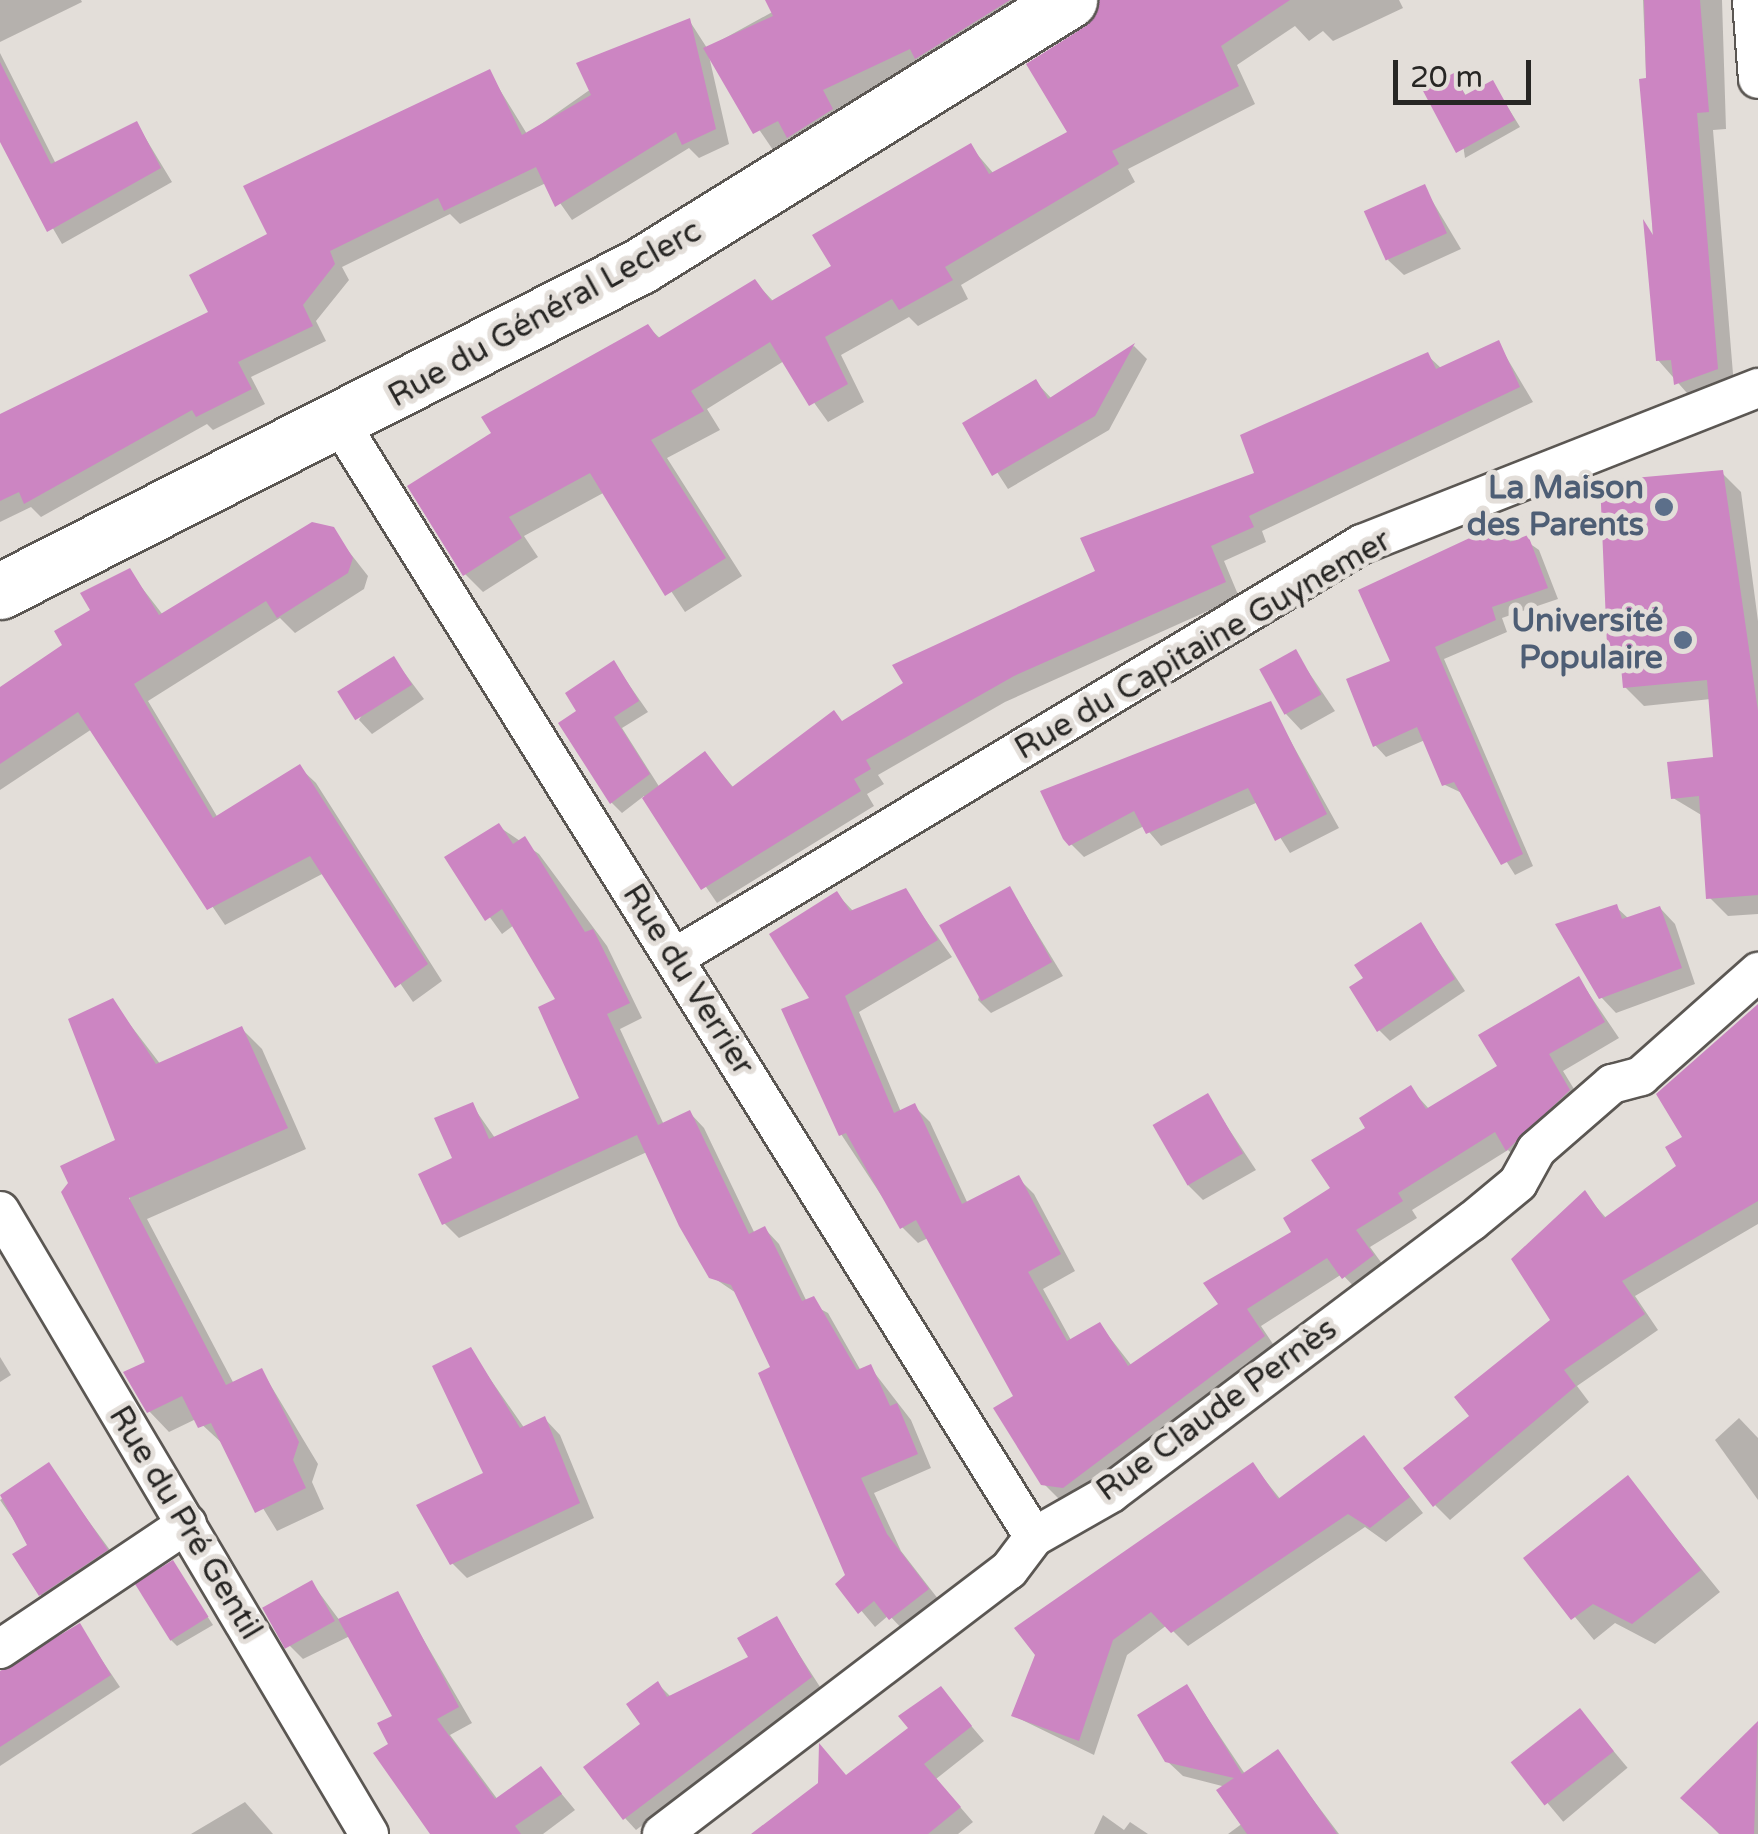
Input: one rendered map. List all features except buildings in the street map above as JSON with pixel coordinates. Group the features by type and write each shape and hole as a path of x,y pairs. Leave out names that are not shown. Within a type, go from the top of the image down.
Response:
{"main road":[{"name":"Rue du Général Leclerc","path":"0,591 341,425 640,266 1069,0"}],"street":[{"path":"1752,0 1758,79"},
{"name":"Rue du Capitaine Guynemer","path":"674,958 1362,544 1758,388"},
{"name":"Rue du Verrier","path":"341,425 1034,1537"},
{"name":"Rue Claude Pernès","path":"662,1834 1010,1570 1034,1537 1111,1493 1471,1222 1574,1117 1612,1084 1641,1076 1758,972"},
{"name":"Rue du Pré Gentil","path":"0,1212 369,1834"},
{"path":"0,1648 188,1524"}],"place":[{"name":"La Maison des Parents","path":"1664,507"},
{"name":"Université Populaire","path":"1683,640"}]}
